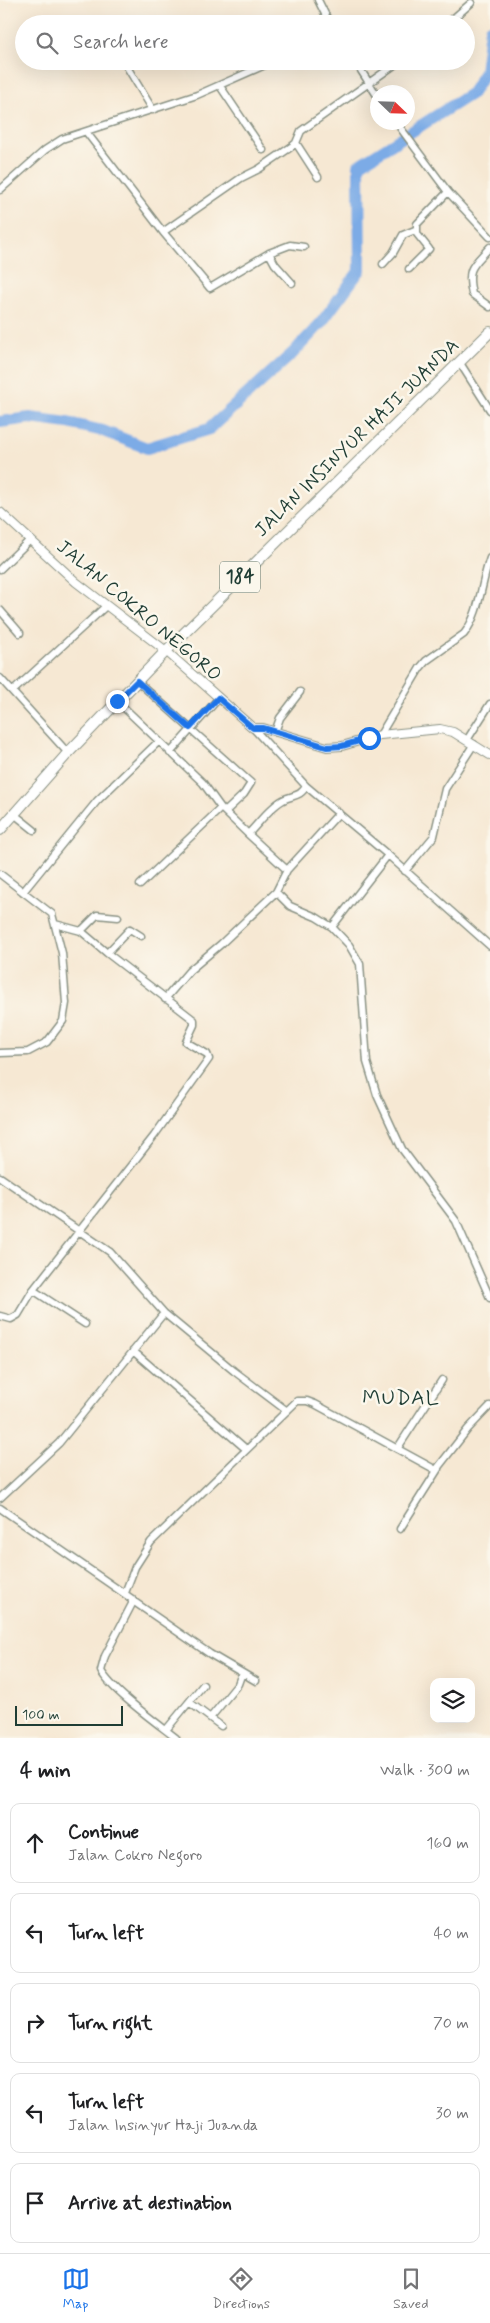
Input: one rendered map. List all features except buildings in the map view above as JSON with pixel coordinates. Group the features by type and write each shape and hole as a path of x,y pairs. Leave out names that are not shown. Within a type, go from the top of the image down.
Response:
{"main road":[{"name":"JALAN INSINYUR HAJI JUANDA","path":"0,830 68,753 166,651 490,332"}],"street":[{"path":"318,0 326,15"},
{"path":"457,15 471,3"},
{"path":"129,70 153,110"},
{"path":"0,190 53,144 62,139 87,133 220,86 255,70"},
{"path":"360,70 369,84"},
{"path":"163,232 296,143 301,131 388,70"},
{"path":"220,86 263,150"},
{"path":"402,130 448,192 490,237"},
{"path":"87,133 163,232 210,288 269,253 290,245 304,246"},
{"path":"296,143 318,177"},
{"path":"383,264 393,253 403,235 415,230 419,220 448,192"},
{"path":"409,269 429,249 415,230"},
{"path":"490,247 471,268 469,276 472,294 490,307"},
{"path":"269,253 292,283"},
{"path":"460,363 490,410"},
{"name":"JALAN COKRO NEGORO","path":"0,512 76,582 166,651 253,728"},
{"path":"0,569 30,540"},
{"path":"380,735 420,668 426,661 464,634 468,629 480,598 490,558"},
{"path":"13,691 106,606"},
{"path":"0,610 20,633"},
{"path":"0,678 68,753"},
{"path":"137,681 251,783 244,794 223,810 140,885"},
{"path":"275,732 280,718 300,692"},
{"path":"170,753 218,698"},
{"path":"117,701 203,783 223,810 287,870"},
{"path":"405,871 434,836 445,789 490,704"},
{"path":"253,728 263,728 327,747 342,746 380,735 440,729 453,732 490,755"},
{"path":"253,728 306,786 388,855 490,946"},
{"path":"23,892 97,801 159,741"},
{"path":"248,834 282,800 298,795 303,792 306,786"},
{"path":"165,999 189,971 221,944 276,892 287,870 339,813"},
{"path":"14,814 34,830"},
{"path":"332,927 388,855"},
{"path":"0,874 48,909 55,924 65,980 66,1003 63,1021 54,1035 38,1048 28,1052 0,1053"},
{"path":"276,892 290,906 316,917 332,927 349,945 360,964 363,984 367,1062 377,1095 402,1149 456,1221 490,1298"},
{"path":"81,931 97,916 118,917"},
{"path":"0,1316 14,1318 33,1290 154,1136 209,1059 207,1054 186,1042 194,1025 194,1020 81,931 55,924"},
{"path":"107,953 130,929 141,936"},
{"path":"0,1177 80,1229 119,1259 164,1313 286,1411"},
{"path":"33,1290 85,1324"},
{"path":"0,1498 59,1443 164,1313"},
{"path":"132,1351 246,1448"},
{"path":"397,1449 442,1380"},
{"path":"124,1593 135,1567 151,1542 246,1448 297,1401 310,1402 432,1469 438,1469"},
{"path":"400,1529 438,1469 468,1429 490,1406"},
{"path":"0,1508 210,1654 256,1681"},
{"path":"132,1601 104,1656 101,1670 106,1678 176,1738"},
{"path":"211,1717 238,1684 242,1673"},
{"path":"166,1730 203,1685"},
{"path":"189,1702 222,1726"}],"waterway":[{"path":"0,422 30,418 68,423 103,431 147,448 209,429 293,353 321,323 360,270 359,165 472,93 485,72 490,29"}],"district":[{"name":"MUDAL","path":"401,1398"}],"route":[{"path":"117,701 137,681 190,728 218,698 253,728 263,728 327,747 356,743 369,738"}]}
